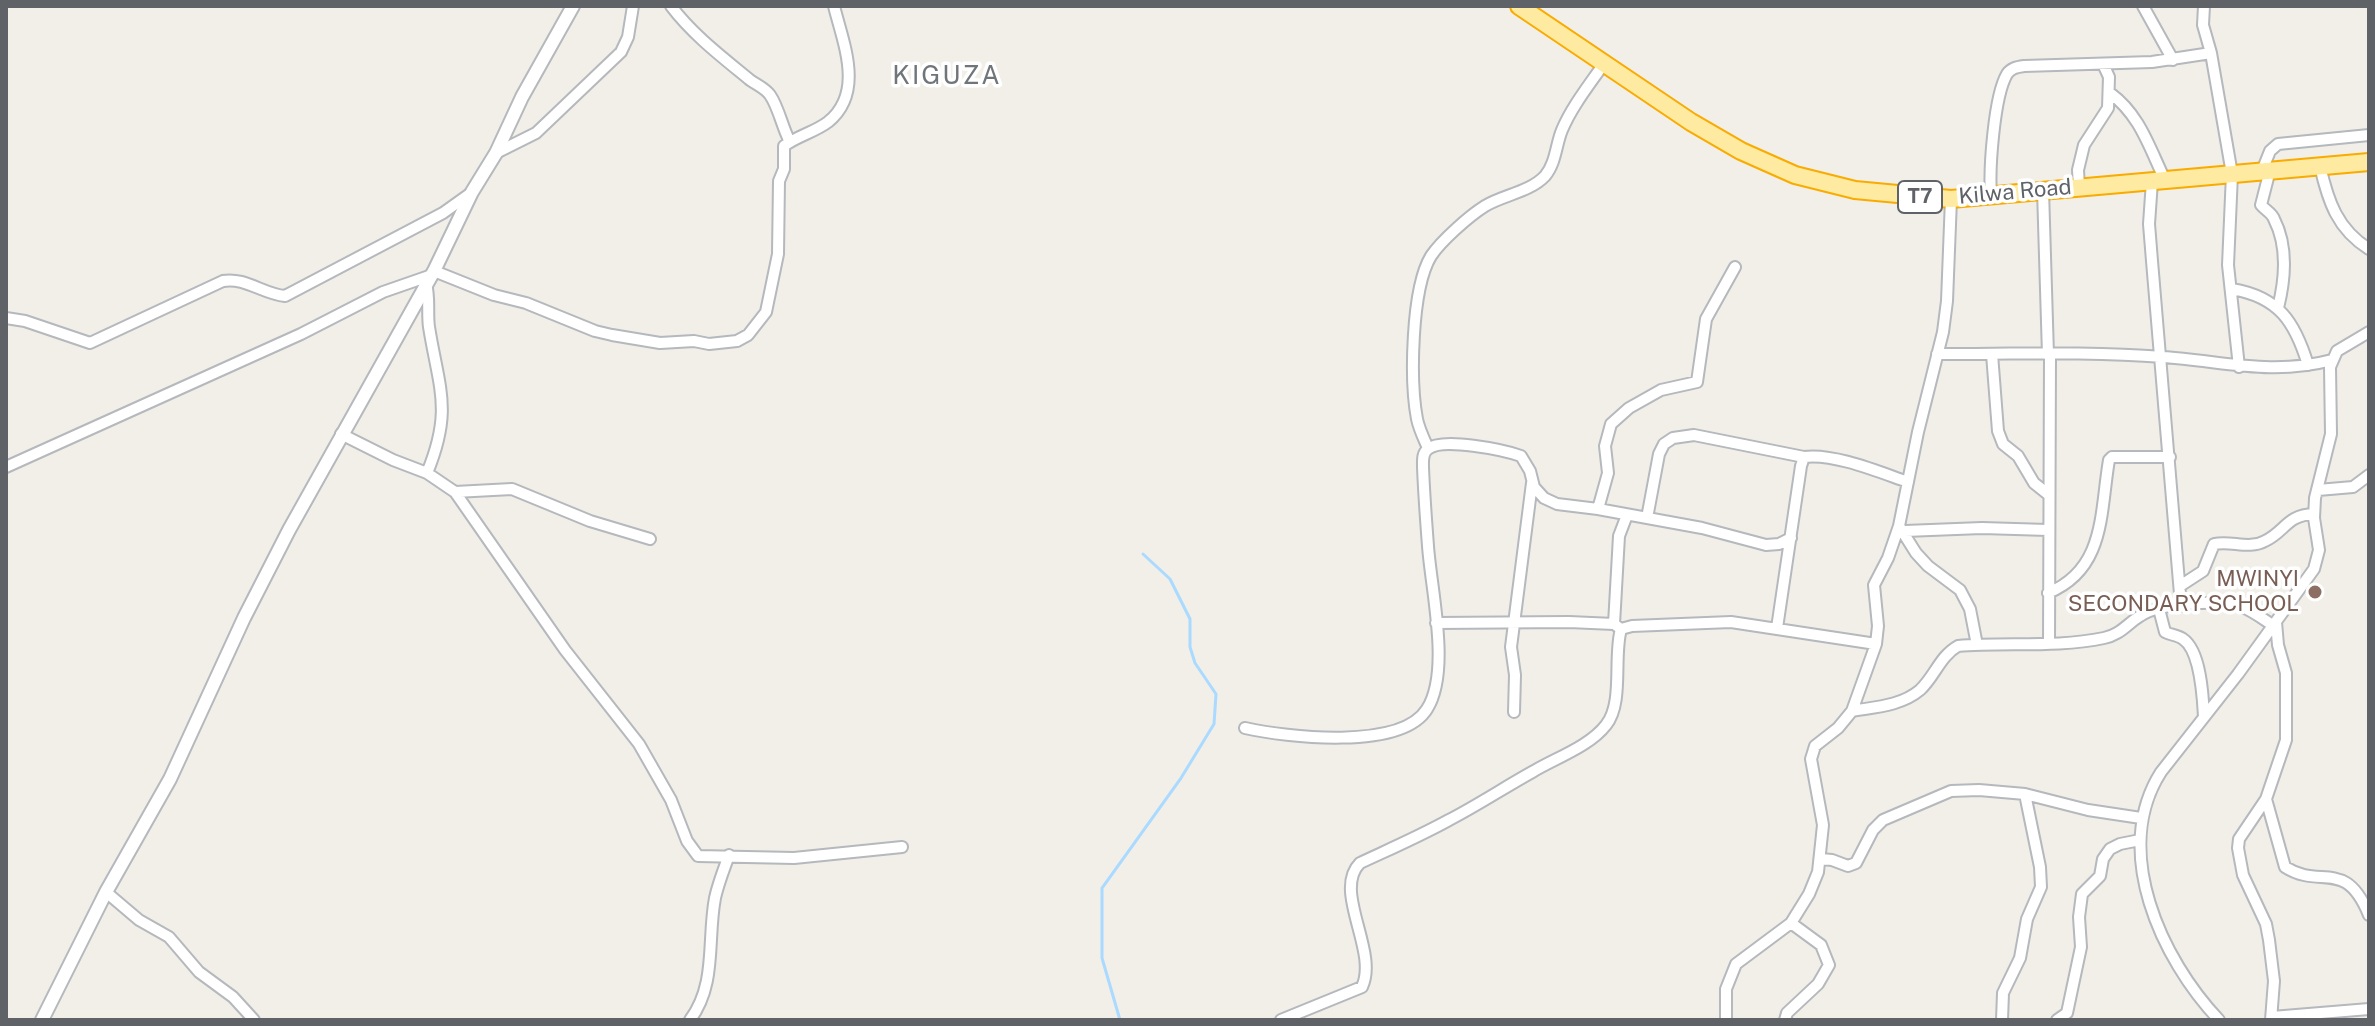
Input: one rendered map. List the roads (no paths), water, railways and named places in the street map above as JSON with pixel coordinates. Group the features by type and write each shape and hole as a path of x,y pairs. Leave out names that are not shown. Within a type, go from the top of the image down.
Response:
{"highway":[{"name":"Kilwa Road","path":"1519,6 1691,122 1766,164 1819,182 1855,190 1951,199 2369,162"}],"street":[{"path":"42,1020 106,892 170,779 244,618 573,6"},
{"path":"496,153 536,133 621,52 628,37 633,6"},
{"path":"671,6 712,50 772,97 781,127 790,142"},
{"path":"6,467 301,334 383,292 430,277 526,303 612,335 660,343 694,341 709,344 737,341 748,335 766,312 778,254 779,181 784,163 783,151 790,142 829,121 839,109 849,84 846,54 834,6"},
{"path":"2143,6 2173,60"},
{"path":"2204,6 2203,25 2211,53 2232,174 2228,265 2239,367"},
{"path":"1991,195 1991,145 2009,72 2024,66 2173,60 2211,53"},
{"path":"1428,448 1418,421 1414,386 1416,316 1424,270 1444,241 1484,206 1509,196 1545,175 1552,164 1562,131 1605,62"},
{"path":"2079,187 2078,170 2084,145 2105,116 2110,93 2109,77 2103,64"},
{"path":"2110,93 2133,114 2147,138 2158,180 2149,224 2181,606"},
{"path":"2278,308 2285,262 2275,219 2261,203 2267,156 2278,144 2369,135"},
{"path":"2320,166 2333,212 2369,249"},
{"path":"2043,190 2049,355 2049,644"},
{"path":"6,318 90,343 223,281 247,283 285,296 443,213 472,192"},
{"path":"1726,1020 1726,989 1736,964 1791,923 1809,894 1821,859 1822,812 1811,759 1815,746 1838,728 1852,711 1876,644 1878,626 1874,585 1902,529 1908,482 1945,317 1951,199"},
{"path":"1598,509 1608,473 1605,446 1611,424 1629,408 1661,390 1697,382 1706,319 1735,267"},
{"path":"427,473 436,451 444,402 429,325 430,277"},
{"path":"2232,289 2249,292 2278,308 2294,328 2308,365"},
{"path":"2219,1020 2190,986 2164,942 2149,897 2140,840 2141,818 2156,779 2275,624 2308,579 2317,560 2319,550 2314,514 2331,434 2332,360 2344,345 2369,332"},
{"path":"1937,354 2160,356 2239,367 2273,368 2332,360"},
{"path":"1992,354 1998,431 2003,444 2018,456 2034,483 2049,495"},
{"path":"341,434 427,473 455,492 565,650 639,744 671,800 692,851 698,856 794,858 902,847"},
{"path":"1647,518 1659,454 1664,444 1673,438 1694,435 1804,457 1819,457 1908,482"},
{"path":"1245,728 1306,738 1382,733 1407,726 1425,712 1436,691 1436,623 1423,455 1428,448 1440,444 1511,453 1521,456 1530,471 1532,483 1511,647 1515,675 1514,712"},
{"path":"1777,628 1804,457"},
{"path":"2048,593 2058,589 2091,558 2099,534 2107,469 2112,457 2170,457"},
{"path":"2318,490 2353,487 2369,475"},
{"path":"1532,483 1544,498 1557,504 1702,528 1766,545 1779,544 1791,538"},
{"path":"455,492 512,489 590,521 650,539"},
{"path":"2180,586 2203,571 2214,544 2256,545 2268,540 2294,517 2314,514"},
{"path":"1281,1020 1362,987 1367,969 1351,883 1360,863 1483,802 1584,743 1607,725 1616,692 1619,536 1627,515"},
{"path":"1902,529 2048,530"},
{"path":"1902,529 1928,566 1960,590 1970,609 1977,645"},
{"path":"1852,711 1894,704 1920,690 1948,652 1958,646 2049,644 2115,635 2141,615 2159,609 2208,603 2245,608 2275,624"},
{"path":"2159,609 2165,632 2185,640 2192,652 2203,690 2204,717"},
{"path":"1436,623 1569,622 1618,627 1720,621 1876,644"},
{"path":"2275,624 2286,673 2288,723 2283,754 2266,799 2239,839 2238,848 2243,875 2266,924 2274,981 2271,1018 2369,1009"},
{"path":"1821,859 1848,866 1856,863 1873,830 1883,820 1951,791 2025,794 2088,810 2141,818"},
{"path":"2002,1020 2003,993 2020,958 2027,919 2041,887 2040,867 2025,794"},
{"path":"2266,799 2285,867 2300,873 2340,878 2354,890 2369,915"},
{"path":"2057,1020 2067,1013 2080,956 2082,894 2100,876 2103,859 2110,849 2140,840"},
{"path":"690,1020 704,995 712,956 715,898 729,855"},
{"path":"106,892 139,920 169,937 199,972 233,997 254,1020"},
{"path":"1785,1020 1787,1013 1818,984 1829,965 1821,945 1791,923"}],"waterway":[{"path":"1120,1020 1102,958 1102,888 1181,778 1214,724 1216,694 1195,663 1190,647 1190,619 1170,579 1143,554"}],"place":[{"name":"MWINYI SECONDARY SCHOOL","path":"2315,592"}],"district":[{"name":"KIGUZA","path":"947,76"}]}
